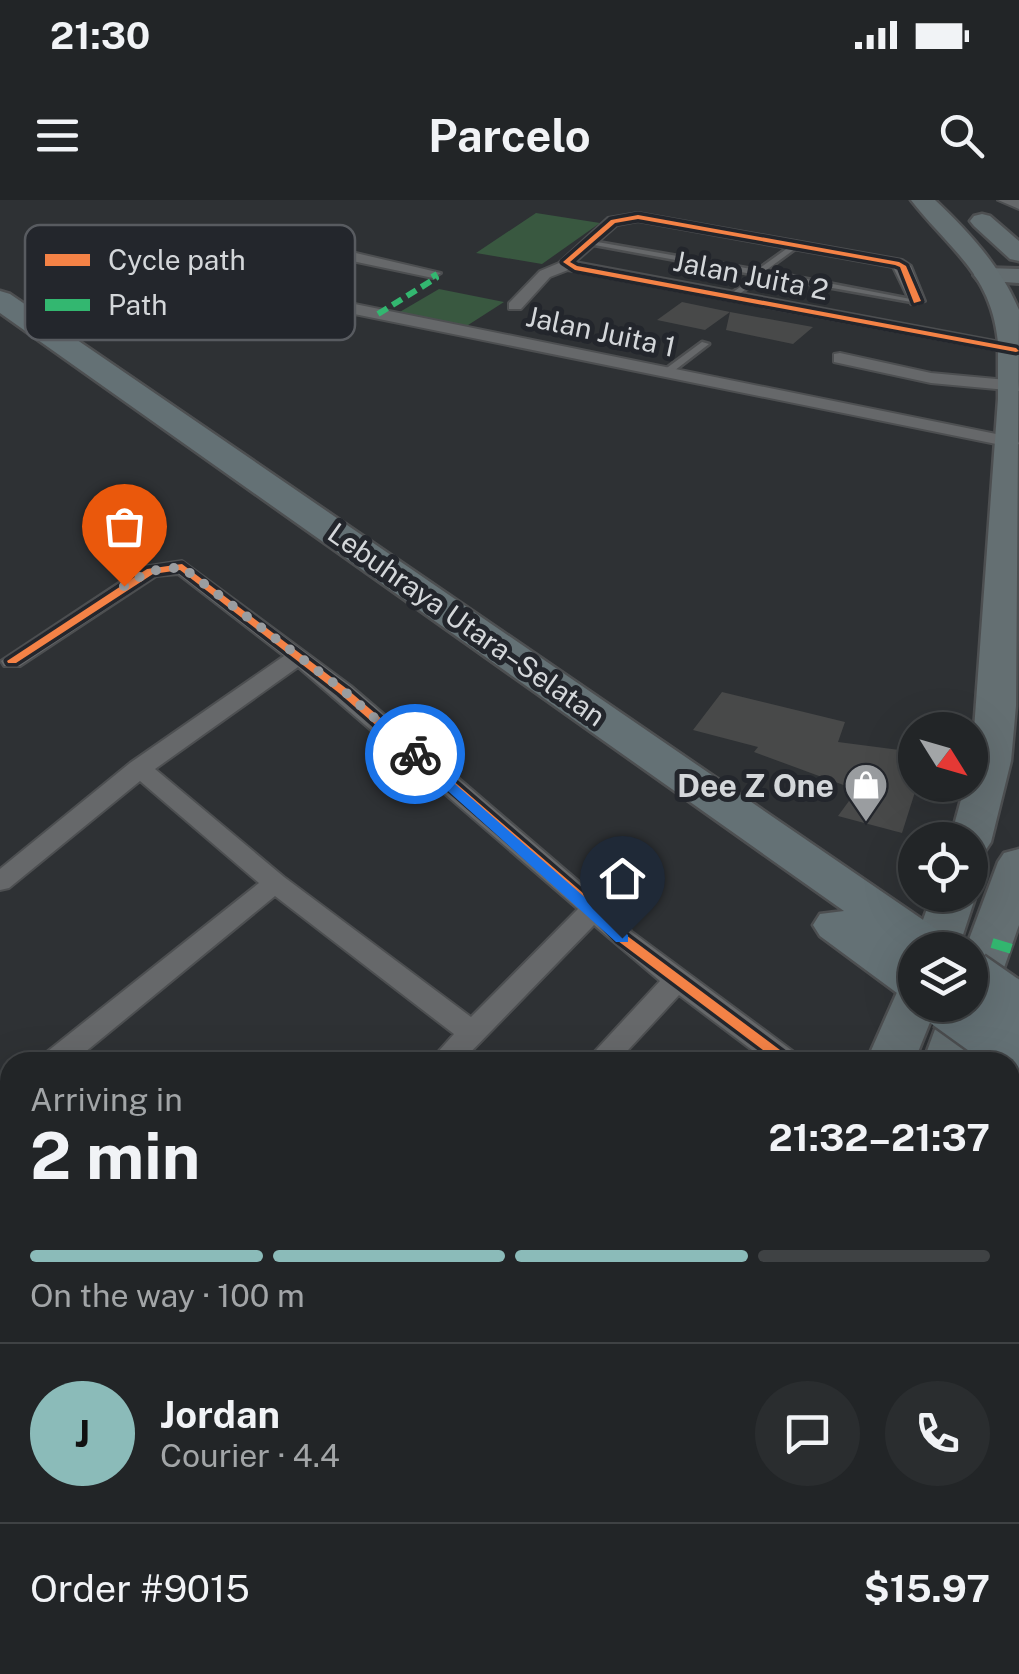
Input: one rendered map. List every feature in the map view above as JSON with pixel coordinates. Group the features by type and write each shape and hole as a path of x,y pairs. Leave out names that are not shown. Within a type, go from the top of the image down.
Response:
{"highway":[{"path":"922,200 1007,278"},
{"path":"975,822 993,741 1001,540 1018,386 1016,350 1007,314 1007,278 976,216 1019,254"},
{"name":"Lebuhraya Utara–Selatan","path":"0,300 25,318"},
{"name":"Lebuhraya Utara–Selatan","path":"0,326 907,932"},
{"name":"Lebuhraya Utara–Selatan","path":"55,340 490,656 898,968"},
{"path":"988,951 1018,868"},
{"path":"988,988 1019,1010"},
{"path":"894,1052 906,1022"},
{"path":"950,1052 962,1022"},
{"path":"972,1022 1013,1052"}],"street":[{"path":"1005,200 1019,204"},
{"name":"Jalan Juita 2","path":"796,244 638,217 618,219 566,262 568,266 1016,350"},
{"path":"796,244 898,263 904,266 918,301"},
{"path":"355,257 433,273"},
{"path":"515,306 544,274 568,266"},
{"name":"Jalan Juita 1","path":"355,309 1011,442"},
{"path":"840,358 931,378 1018,386"},
{"path":"12,661 150,571 182,567 343,690 594,909 622,938 770,1052"},
{"path":"0,882 139,768 229,701 298,657"},
{"path":"139,768 275,883 473,1033"},
{"path":"66,1052 275,883"},
{"path":"454,1052 594,909"},
{"path":"609,1052 678,979"}],"lane":[{"path":"589,242 918,301"},
{"path":"732,297 796,244"},
{"path":"667,372 704,344"}],"green space":[{"path":"536,213 600,223 542,264 476,253"},
{"path":"439,289 504,302 465,327 398,313"}],"building":[{"path":"682,302 730,312 705,330 657,320"},
{"path":"730,312 813,327 793,344 726,330"},
{"path":"722,692 845,722 838,742 898,750 898,802 912,802 905,822 898,822 898,832 838,816 857,790 754,752 758,747 693,730"}],"marked path":[{"path":"378,314 436,278 433,273"},
{"path":"992,943 1019,951"}],"cycle path":[{"path":"917,301 903,266 897,263 638,217 613,221 566,262 575,268 1016,350"},
{"path":"12,661 150,571 182,567 343,691 594,909 622,938 774,1052"}],"way so far":[{"path":"124,586 150,571 182,567 343,690 415,754"}],"place":[{"name":"Dee Z One","path":"866,823"}],"route":[{"path":"415,754 594,909 622,938"}]}
